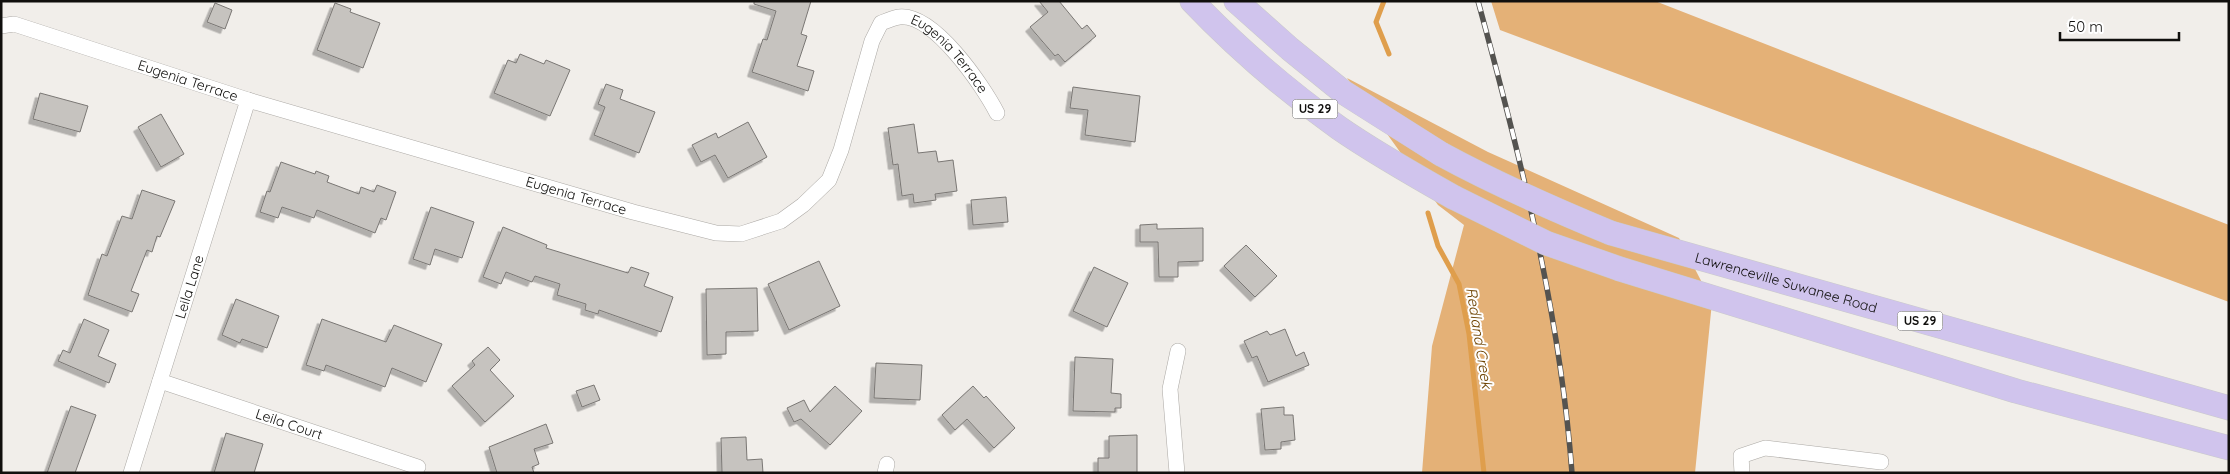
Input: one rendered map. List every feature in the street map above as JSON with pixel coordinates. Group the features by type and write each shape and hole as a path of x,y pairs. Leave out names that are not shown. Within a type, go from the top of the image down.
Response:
{"main road":[{"name":"US 29","path":"1192,1 1210,20 1276,78 1339,128 1453,197 1546,243 1620,269 2016,391 2229,448"},
{"name":"Lawrenceville Suwanee Road","path":"1236,1 1290,49 1343,92 1440,154 1527,198 1611,233 2229,408"}],"street":[{"name":"Eugenia Terrace","path":"1,26 14,24 248,100 623,209 716,233 741,234 781,221 803,205 830,180 842,150 872,41 881,24 900,17 919,21 943,39 987,93 997,113"},
{"name":"Leila Lane","path":"131,473 248,100"},
{"path":"1177,473 1170,388 1178,351"},
{"name":"Leila Court","path":"160,381 418,467"},
{"path":"1742,473 1741,456 1765,448 1880,462"}],"shaded area":[{"path":"1491,1 1655,1 2229,225 2229,302 1500,30"},
{"path":"1347,78 1488,152 1679,238 1712,302 1695,473 1422,473 1432,346 1464,225 1438,205"}],"building":[{"path":"754,1 811,1 801,34 807,36 797,66 814,71 808,91 752,72 763,39 767,40 776,11 754,4"},
{"path":"1039,1 1059,1 1082,29 1087,25 1096,36 1065,62 1058,54 1055,56 1030,27 1048,12"},
{"path":"215,3 232,10 225,29 207,22"},
{"path":"335,3 351,9 350,12 380,23 363,68 317,50"},
{"path":"520,54 544,64 546,60 570,70 550,116 494,93 508,60 516,63"},
{"path":"606,84 623,90 620,99 655,112 639,153 594,135 605,107 598,104"},
{"path":"1073,87 1140,96 1135,142 1085,135 1088,110 1070,108"},
{"path":"40,93 88,106 80,132 33,119"},
{"path":"161,114 184,154 161,167 138,127"},
{"path":"748,122 767,157 728,178 715,155 701,162 692,145 716,133 718,138"},
{"path":"914,124 918,153 936,151 938,162 953,160 957,191 935,194 936,200 914,203 913,194 902,196 898,164 893,165 888,128"},
{"path":"281,162 315,174 316,171 329,176 327,182 359,194 361,187 374,192 377,185 396,192 386,220 381,218 375,233 317,210 314,218 282,207 278,218 260,212 267,191 270,192"},
{"path":"142,190 175,201 160,237 157,236 152,252 147,250 131,291 139,294 132,312 88,295 102,254 107,256 122,216 132,219"},
{"path":"1006,197 1008,222 973,225 971,200"},
{"path":"431,207 474,222 462,258 435,249 430,265 413,259"},
{"path":"1157,224 1157,229 1203,228 1203,261 1178,262 1178,277 1159,277 1158,242 1140,242 1140,225"},
{"path":"503,227 547,245 546,248 628,273 631,267 649,273 644,286 673,297 661,332 599,310 598,314 585,310 586,304 557,295 560,284 535,276 532,282 506,272 501,284 483,277"},
{"path":"1246,245 1277,276 1255,297 1224,266"},
{"path":"819,261 840,306 789,330 768,284"},
{"path":"1094,267 1128,283 1107,327 1073,311"},
{"path":"757,288 758,331 726,332 726,354 707,355 706,289"},
{"path":"236,299 279,316 267,348 242,339 240,343 222,335"},
{"path":"84,319 109,330 98,356 116,364 109,383 58,361 63,350 70,353"},
{"path":"322,319 386,342 394,325 442,344 426,382 392,368 385,387 326,365 324,371 306,365"},
{"path":"1285,329 1296,356 1304,352 1309,365 1268,382 1257,356 1252,358 1244,341 1267,331 1270,335"},
{"path":"488,347 500,360 490,370 514,396 485,422 452,386 475,365 472,361"},
{"path":"1075,357 1113,359 1111,393 1121,394 1121,408 1115,408 1115,412 1073,411"},
{"path":"876,363 922,365 920,400 874,398"},
{"path":"594,385 600,400 582,407 576,391"},
{"path":"835,386 862,411 830,445 801,419 794,422 787,408 804,400 810,412"},
{"path":"973,386 984,398 986,396 1015,428 994,448 967,419 955,430 942,415"},
{"path":"71,406 96,415 75,473 47,473"},
{"path":"1284,407 1284,415 1293,415 1295,440 1281,442 1281,449 1265,450 1261,409"},
{"path":"546,424 553,443 534,449 539,464 532,467 534,473 497,473 489,447"},
{"path":"226,433 263,444 254,473 214,473"},
{"path":"1137,435 1137,473 1098,473 1098,458 1109,458 1109,436"},
{"path":"746,437 747,460 762,459 763,473 722,473 721,438"}],"waterway":[{"name":"Redland Creek","path":"1384,1 1376,22 1389,54"},
{"name":"Redland Creek","path":"1428,213 1438,246 1459,284 1469,334 1484,473"}],"railway":[{"path":"1478,1 1509,117 1548,294 1558,353 1572,473"}]}
